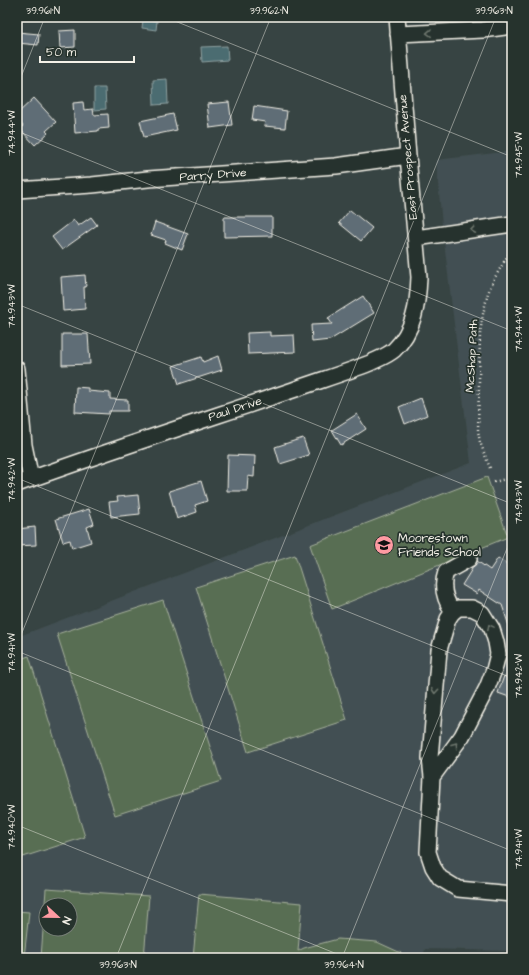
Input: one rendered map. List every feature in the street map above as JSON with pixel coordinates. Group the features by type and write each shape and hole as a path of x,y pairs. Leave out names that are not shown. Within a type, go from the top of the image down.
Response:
{"street":[{"name":"East Prospect Avenue","path":"397,17 416,238 419,278 418,297"},
{"path":"398,34 499,29 512,26"},
{"name":"Parry Drive","path":"17,190 336,166 408,156"},
{"path":"416,238 512,224"},
{"name":"Paul Drive","path":"24,481 343,373 382,357 393,350 406,335 415,313 418,297"},
{"path":"17,369 24,445 24,481"},
{"path":"453,612 448,605 443,590 443,580 446,572 469,559"},
{"path":"432,777 462,736 487,688 498,654 492,629 482,613 472,608 458,608 453,612 448,619 439,650 430,758 432,777 428,852 433,867 440,878 449,885 458,889 512,894"}],"path":[{"name":"McShap Path","path":"490,468 480,442 478,430 480,334 488,293 494,279 512,248"},
{"path":"504,262 512,260"},
{"path":"494,482 506,479"}],"shaded area":[{"name":"Moorestown Friends School","path":"512,151 512,951 425,949 423,958 17,958 17,637 471,463 442,225 436,160"}],"green space":[{"path":"487,477 508,537 332,609 310,545"},
{"path":"295,555 347,720 248,752 196,587"},
{"path":"163,600 221,781 115,815 57,634"},
{"path":"29,656 85,837 17,859 17,660"},
{"path":"46,889 149,896 144,958 41,958 43,937 78,937 78,897 45,897"},
{"path":"199,894 302,903 298,951 338,939 377,942 401,953 400,958 193,958"},
{"path":"17,911 29,912 24,958 17,958"}],"water":[{"path":"143,20 157,21 156,30 142,28"},
{"path":"227,46 228,60 202,62 201,47"},
{"path":"167,79 168,104 154,105 153,80"},
{"path":"94,88 105,88 106,109 94,110"}],"building":[{"path":"75,30 75,47 60,48 59,31"},
{"path":"17,32 39,34 38,45 17,43"},
{"path":"34,98 56,122 46,131 48,133 35,145 20,129 23,126 17,119 17,114"},
{"path":"83,102 84,110 93,109 94,115 108,114 109,128 98,129 98,131 75,133 73,103"},
{"path":"229,102 232,125 210,128 207,104"},
{"path":"254,106 287,111 285,128 264,126 265,122 252,120"},
{"path":"173,114 177,130 144,137 140,121"},
{"path":"350,210 372,228 361,241 339,223"},
{"path":"91,217 97,225 62,250 52,237 74,220 78,226"},
{"path":"224,217 272,217 272,236 224,237"},
{"path":"155,222 188,234 182,250 165,243 166,240 151,235"},
{"path":"85,275 85,309 63,311 61,277"},
{"path":"363,296 374,313 330,340 312,342 311,325 332,324 328,318"},
{"path":"270,332 270,336 294,335 295,352 248,354 247,333"},
{"path":"62,334 88,334 90,364 62,365"},
{"path":"218,356 222,370 179,384 173,366 201,357 203,362"},
{"path":"76,387 88,388 88,391 110,393 110,399 128,400 128,411 109,411 109,414 75,412"},
{"path":"421,398 427,415 405,424 399,407"},
{"path":"357,414 366,429 341,445 332,430"},
{"path":"303,438 309,455 280,464 275,447"},
{"path":"228,455 255,456 254,477 248,476 247,491 227,491"},
{"path":"201,481 207,501 195,505 197,512 177,519 169,491"},
{"path":"138,495 140,514 111,517 109,502 118,501 117,497"},
{"path":"89,509 94,524 87,527 91,542 72,548 70,540 63,542 56,519"},
{"path":"35,527 36,545 17,546 17,529"},
{"path":"498,558 512,567 512,629 510,629 502,605 479,590 477,594 462,585 477,561 490,570"},
{"path":"504,676 512,680 512,698 498,693"}],"place":[{"name":"Moorestown Friends School","path":"384,545"}]}
